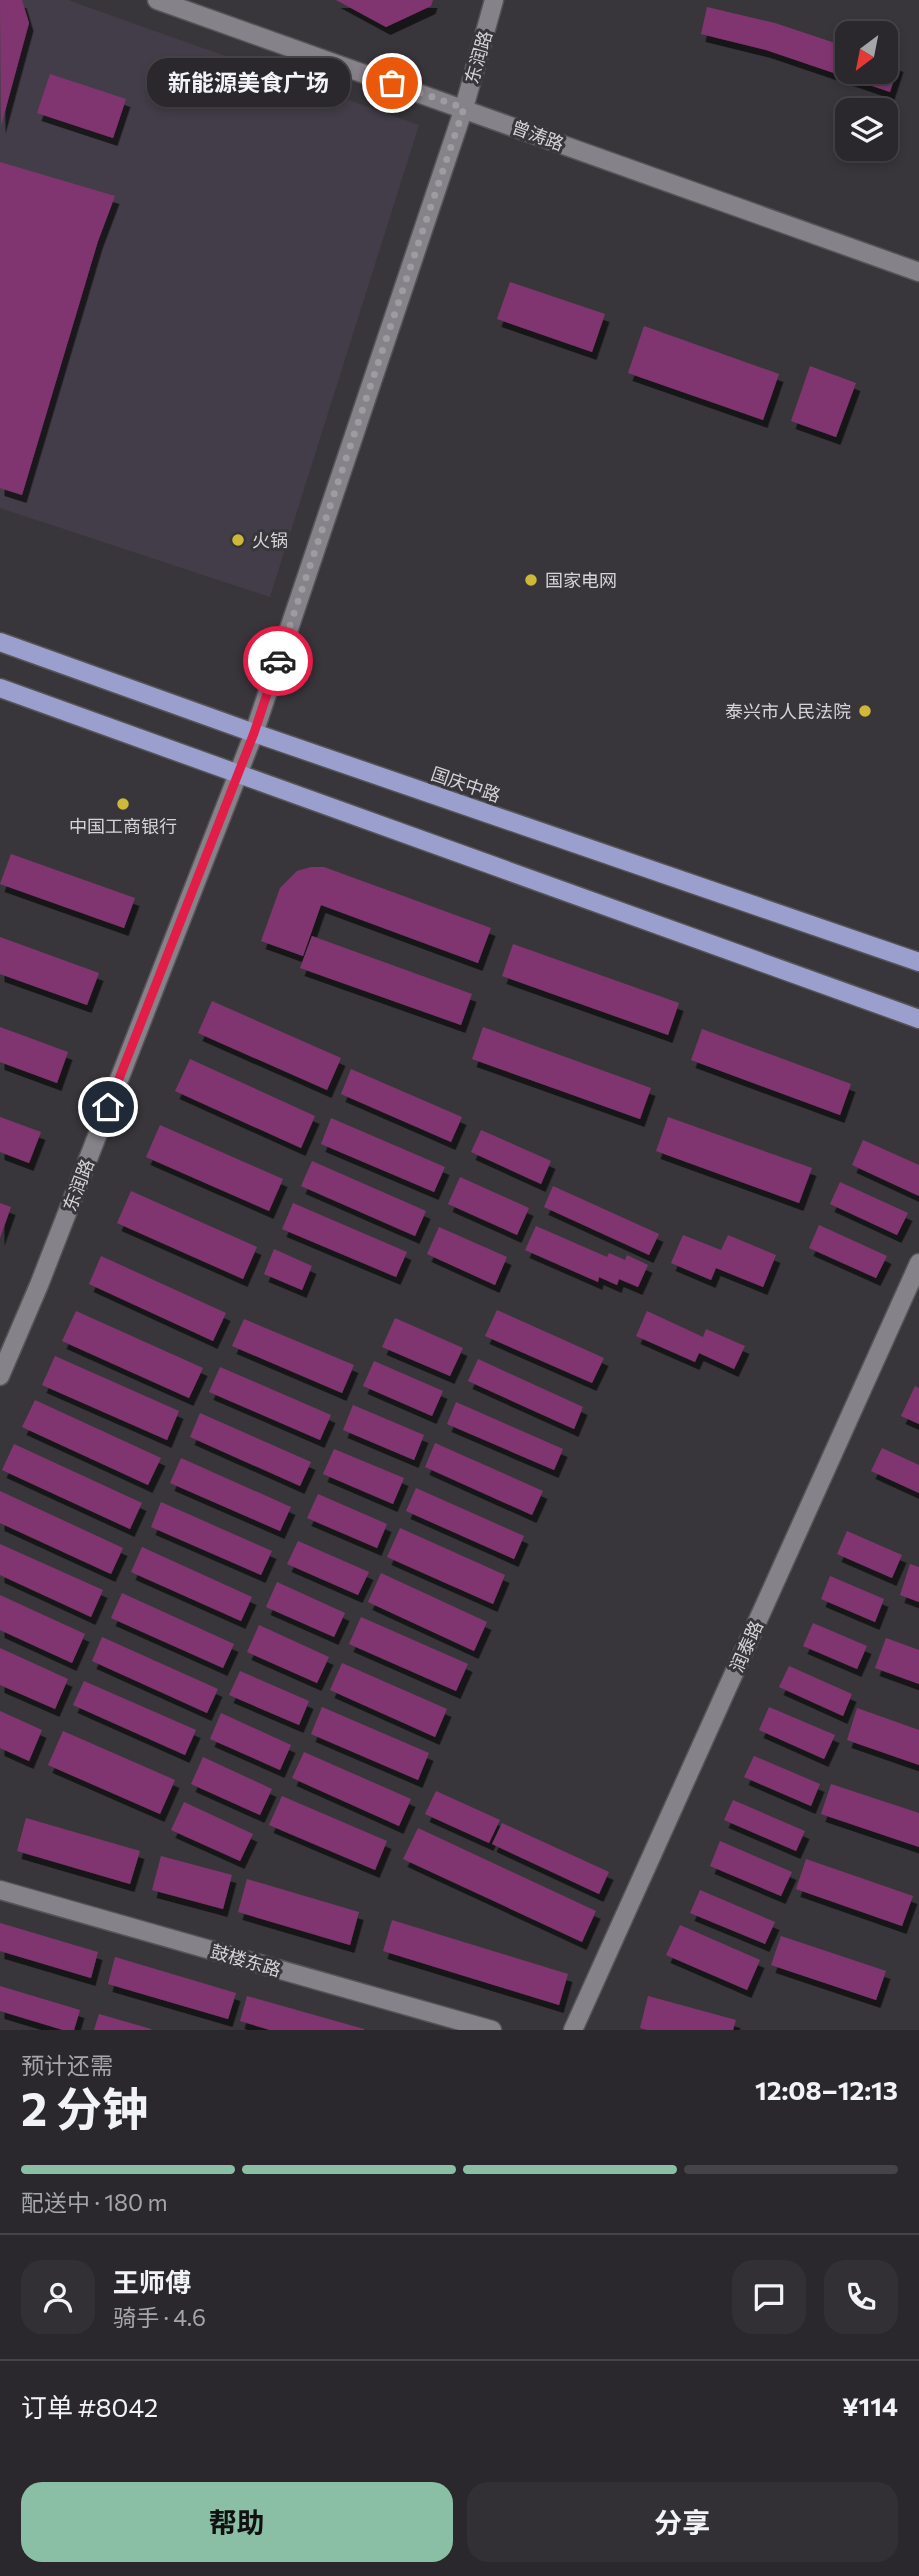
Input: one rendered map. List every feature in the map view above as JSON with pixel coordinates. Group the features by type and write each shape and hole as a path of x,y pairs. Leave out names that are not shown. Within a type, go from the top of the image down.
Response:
{"main road":[{"name":"国庆中路","path":"0,642 254,733 919,962"},
{"path":"0,688 919,1018"}],"street":[{"name":"曾涛路","path":"157,0 919,272"},
{"name":"东润路","path":"0,1376 39,1285 254,733 464,108 494,0"},
{"name":"润泰路","path":"573,2030 919,1263"},
{"name":"鼓楼东路","path":"0,1890 492,2030"}],"shaded area":[{"path":"0,0 68,0 419,125 270,597 0,508"}],"building":[{"path":"0,0 22,0 29,23 1,126"},
{"path":"336,0 433,0 431,6 386,27"},
{"path":"707,7 775,23 835,43 835,73 766,50 701,34"},
{"path":"50,74 126,99 113,138 37,113"},
{"path":"866,84 893,84 890,92"},
{"path":"0,162 115,196 98,241 22,495 0,488"},
{"path":"510,282 605,314 592,352 497,319"},
{"path":"644,326 779,374 763,420 628,373"},
{"path":"810,366 856,383 836,437 791,421"},
{"path":"11,854 135,898 124,928 0,884"},
{"path":"324,867 491,928 478,963 321,905 303,956 261,941 280,888 297,871"},
{"path":"312,936 472,994 461,1025 300,968"},
{"path":"0,937 99,973 87,1005 0,974"},
{"path":"513,944 679,1003 668,1035 502,976"},
{"path":"212,1001 341,1058 327,1090 198,1033"},
{"path":"0,1027 68,1052 57,1083 0,1062"},
{"path":"483,1027 651,1088 640,1119 472,1059"},
{"path":"702,1029 851,1084 840,1115 691,1060"},
{"path":"190,1059 315,1116 301,1148 175,1091"},
{"path":"351,1069 462,1117 451,1142 341,1094"},
{"path":"0,1117 41,1132 29,1163 0,1152"},
{"path":"668,1117 812,1168 799,1203 656,1151"},
{"path":"331,1118 445,1167 434,1192 321,1144"},
{"path":"160,1125 283,1179 269,1211 146,1157"},
{"path":"481,1130 551,1161 541,1184 471,1152"},
{"path":"863,1140 919,1165 919,1196 852,1165"},
{"path":"312,1161 426,1211 415,1236 301,1186"},
{"path":"460,1177 529,1208 517,1235 448,1204"},
{"path":"840,1182 908,1213 897,1235 830,1204"},
{"path":"553,1186 659,1234 649,1255 544,1207"},
{"path":"131,1191 257,1247 243,1279 117,1223"},
{"path":"0,1203 11,1207 0,1238"},
{"path":"293,1203 407,1252 396,1277 282,1229"},
{"path":"819,1225 887,1256 876,1278 809,1248"},
{"path":"536,1226 607,1257 609,1253 625,1260 627,1255 648,1265 638,1287 619,1279 617,1285 599,1277 598,1282 525,1250"},
{"path":"439,1227 507,1257 495,1285 427,1254"},
{"path":"683,1235 721,1250 728,1235 776,1255 763,1287 716,1268 711,1280 671,1263"},
{"path":"274,1249 312,1266 302,1290 264,1274"},
{"path":"101,1256 226,1313 213,1341 89,1284"},
{"path":"497,1310 604,1358 592,1383 485,1336"},
{"path":"76,1311 203,1368 189,1398 62,1341"},
{"path":"647,1311 703,1337 706,1329 745,1346 734,1369 699,1353 695,1362 636,1336"},
{"path":"395,1318 463,1348 450,1376 382,1347"},
{"path":"244,1319 354,1365 342,1393 232,1346"},
{"path":"55,1356 179,1411 167,1440 42,1385"},
{"path":"478,1359 583,1407 574,1429 468,1381"},
{"path":"374,1361 443,1391 432,1416 363,1386"},
{"path":"220,1367 331,1415 320,1440 209,1392"},
{"path":"915,1386 919,1388 919,1424 901,1416"},
{"path":"35,1400 161,1458 148,1485 22,1427"},
{"path":"456,1402 563,1449 554,1470 447,1424"},
{"path":"353,1405 424,1435 414,1460 343,1430"},
{"path":"200,1413 311,1462 300,1486 190,1437"},
{"path":"435,1443 543,1491 532,1515 425,1467"},
{"path":"14,1444 142,1503 130,1529 2,1470"},
{"path":"882,1448 919,1465 919,1493 871,1471"},
{"path":"334,1449 404,1478 393,1504 323,1474"},
{"path":"181,1458 291,1507 280,1531 170,1483"},
{"path":"416,1488 524,1536 514,1559 406,1511"},
{"path":"0,1491 123,1548 111,1574 0,1523"},
{"path":"318,1494 387,1524 377,1548 307,1518"},
{"path":"161,1502 272,1551 261,1575 151,1527"},
{"path":"400,1528 505,1575 493,1604 387,1557"},
{"path":"847,1531 902,1555 892,1578 837,1554"},
{"path":"298,1541 369,1572 358,1595 287,1564"},
{"path":"0,1544 103,1590 91,1617 0,1575"},
{"path":"142,1547 252,1597 241,1621 131,1572"},
{"path":"910,1564 919,1567 919,1602 900,1595"},
{"path":"381,1573 487,1622 474,1651 368,1602"},
{"path":"830,1576 884,1599 875,1622 821,1599"},
{"path":"277,1582 345,1613 334,1637 266,1607"},
{"path":"122,1593 234,1644 223,1668 111,1618"},
{"path":"0,1595 85,1634 72,1663 0,1630"},
{"path":"361,1617 468,1664 456,1691 349,1644"},
{"path":"813,1623 867,1646 857,1669 803,1646"},
{"path":"259,1625 329,1657 317,1683 247,1652"},
{"path":"102,1637 218,1689 207,1713 92,1661"},
{"path":"886,1638 919,1650 919,1684 875,1668"},
{"path":"0,1648 68,1679 55,1709 0,1685"},
{"path":"342,1663 447,1709 435,1737 330,1690"},
{"path":"789,1666 852,1694 843,1716 779,1687"},
{"path":"240,1671 309,1701 299,1725 229,1695"},
{"path":"84,1681 196,1730 185,1755 73,1705"},
{"path":"322,1707 429,1753 418,1780 311,1734"},
{"path":"769,1707 835,1735 824,1759 759,1730"},
{"path":"857,1708 919,1730 919,1765 847,1740"},
{"path":"0,1711 42,1730 29,1761 0,1748"},
{"path":"221,1713 291,1745 280,1770 210,1739"},
{"path":"63,1731 175,1780 160,1814 48,1765"},
{"path":"304,1752 411,1799 399,1826 292,1778"},
{"path":"754,1756 820,1784 811,1806 744,1777"},
{"path":"203,1757 272,1789 260,1815 191,1784"},
{"path":"831,1784 919,1813 919,1847 821,1814"},
{"path":"436,1791 500,1820 489,1843 425,1814"},
{"path":"282,1796 387,1841 375,1870 269,1825"},
{"path":"733,1800 805,1831 796,1851 724,1820"},
{"path":"184,1802 253,1834 240,1861 171,1830"},
{"path":"26,1818 140,1851 130,1884 17,1851"},
{"path":"502,1823 609,1872 599,1894 492,1844"},
{"path":"418,1828 596,1911 582,1942 403,1859"},
{"path":"720,1841 792,1872 781,1896 710,1866"},
{"path":"161,1856 232,1875 223,1909 152,1890"},
{"path":"806,1859 913,1896 902,1926 796,1889"},
{"path":"247,1879 359,1912 350,1945 238,1912"},
{"path":"700,1890 775,1922 765,1944 690,1913"},
{"path":"392,1920 568,1974 559,2005 383,1951"},
{"path":"0,1923 98,1952 91,1978 0,1951"},
{"path":"680,1925 760,1960 747,1990 666,1955"},
{"path":"781,1936 886,1971 876,2000 771,1965"},
{"path":"115,1957 236,1993 228,2019 108,1984"},
{"path":"0,1986 80,2010 74,2030 63,2030 0,2011"},
{"path":"247,1996 364,2030 270,2030 240,2021"},
{"path":"648,1996 736,2020 733,2030 640,2028"},
{"path":"99,2014 151,2029 151,2030 94,2030"}],"way so far":[{"path":"278,661 464,108 392,83"}],"place":[{"name":"新能源美食广场","path":"392,83"},
{"name":"火锅","path":"238,540"},
{"name":"国家电网","path":"531,580"},
{"name":"泰兴市人民法院","path":"865,711"},
{"name":"中国工商银行","path":"123,804"}],"route":[{"path":"108,1107 254,733 278,661"}]}
